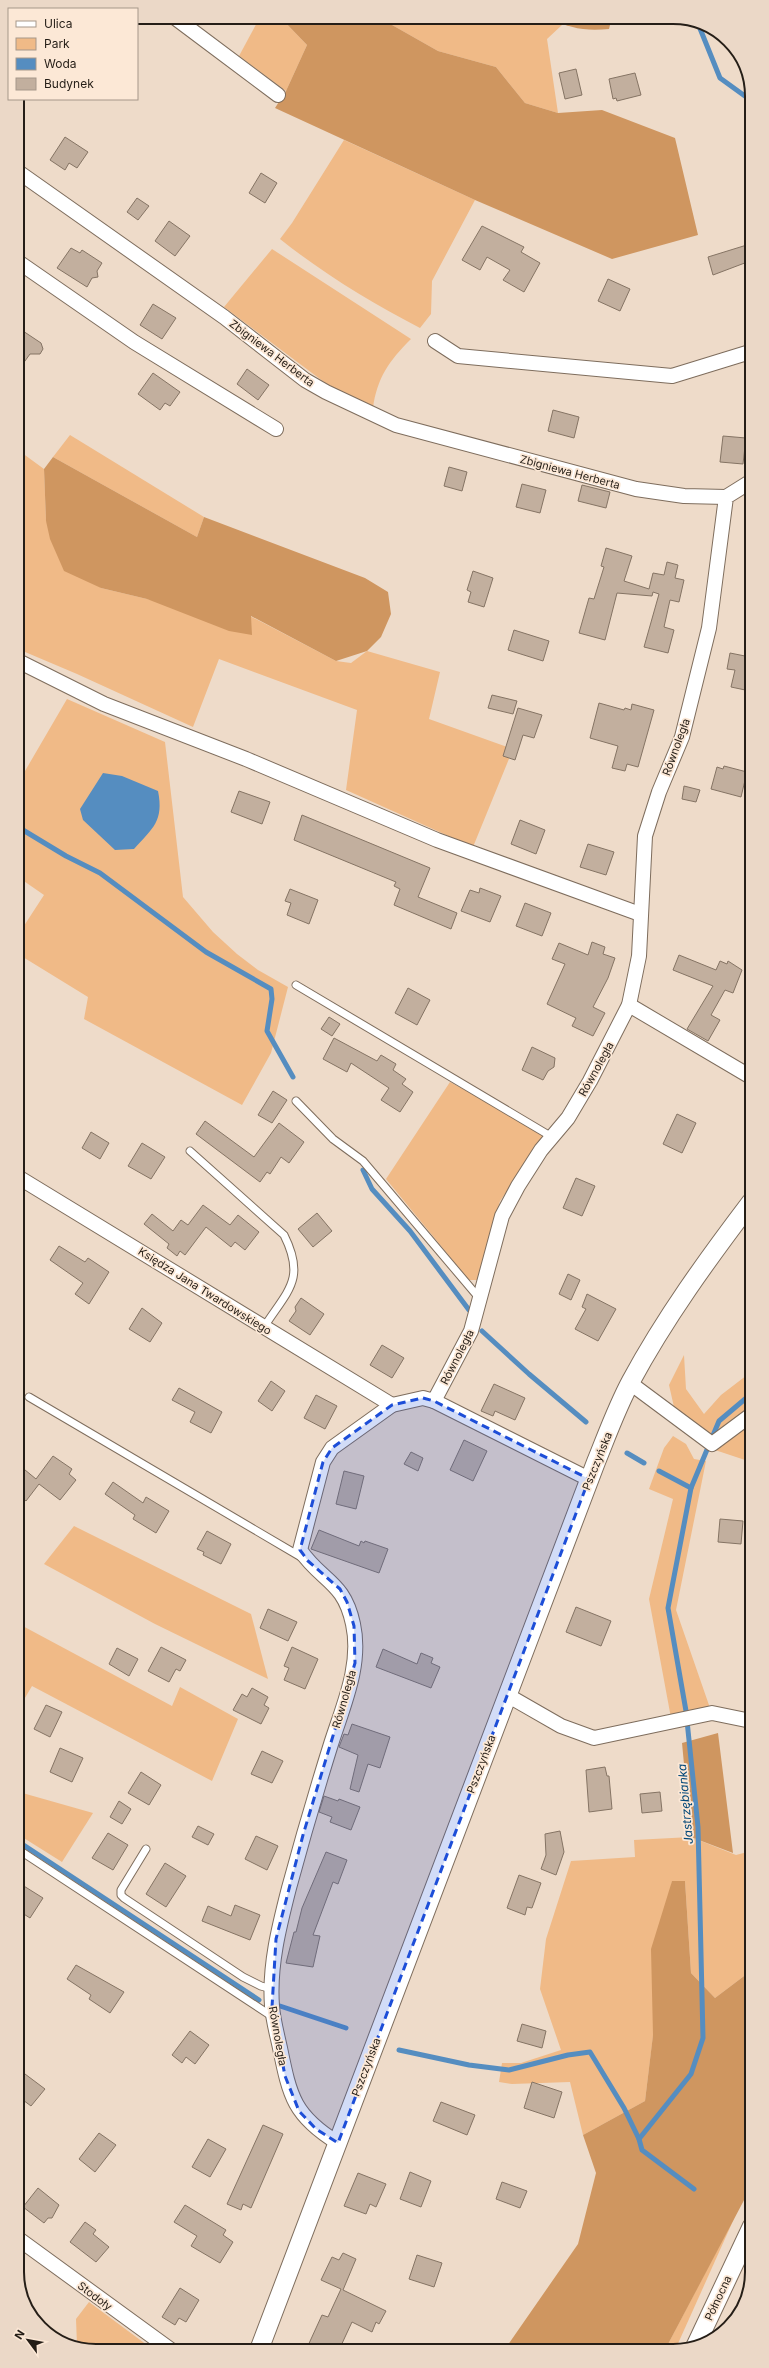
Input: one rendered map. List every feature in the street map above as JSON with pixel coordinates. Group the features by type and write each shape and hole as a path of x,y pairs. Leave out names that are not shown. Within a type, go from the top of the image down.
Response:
{"street":[{"path":"183,24 278,95"},
{"name":"Zbigniewa Herberta","path":"24,176 218,313 305,380 361,410 396,425 636,489 684,496 726,497"},
{"path":"24,266 134,342 276,429"},
{"path":"435,341 458,356 672,376 745,354"},
{"path":"726,497 745,485"},
{"name":"Równoległa","path":"338,2143 316,2129 299,2111 286,2076 274,2018 272,1989 276,1939 303,1835 354,1663 354,1626 348,1602 340,1589 308,1561 300,1550 323,1462 332,1448 392,1405 423,1398 434,1401 471,1331 502,1216 518,1186 552,1137 568,1118 590,1082 629,1006 639,956 645,836 659,792 682,737 709,628 726,497"},
{"path":"24,664 104,704 246,759 437,840 640,914"},
{"path":"629,1006 745,1074"},
{"name":"Księdza Jana Twardowskiego","path":"24,1181 392,1405"},
{"name":"Pszczyńska","path":"261,2344 589,1479 630,1383 668,1317 709,1256 745,1210"},
{"path":"630,1383 712,1444 745,1419"},
{"path":"434,1401 589,1479"},
{"path":"507,1695 561,1726 594,1738 712,1713 745,1719"},
{"name":"Północna","path":"698,2340 745,2241"},
{"name":"Stodoły","path":"24,2243 163,2344"}],"lane":[{"path":"296,985 552,1137"},
{"path":"296,1101 333,1139 362,1161 480,1299"},
{"path":"190,1150 284,1235 291,1248 295,1258 295,1274 290,1286 264,1327"},
{"path":"29,1397 308,1561"},
{"path":"146,1849 122,1890 121,1895 243,1977 261,1986 272,1989"},
{"path":"24,1853 274,2018"}],"highlighted area":[{"path":"423,1398 434,1401 589,1479 338,2143 316,2129 299,2111 285,2076 272,2007 276,1939 303,1835 355,1663 354,1626 347,1602 340,1589 308,1561 300,1550 323,1462 332,1448 392,1405"}],"green space":[{"path":"256,24 287,24 307,45 286,91 239,56"},
{"path":"390,24 560,24 562,25 547,39 558,113 525,103 496,67 438,51"},
{"path":"344,140 475,200 432,281 431,314 420,328 348,287 313,264 280,239 292,223"},
{"path":"272,249 411,339 396,355 385,370 375,397 373,408 328,385 224,307"},
{"path":"70,435 204,517 197,537 53,457"},
{"path":"24,454 44,469 46,521 101,588 147,599 250,616 336,661 351,663 367,651 440,672 429,719 513,749 473,847 346,790 357,710 219,659 193,727 24,652"},
{"path":"67,699 165,742 183,897 213,932 237,954 258,970 288,987 271,1053 242,1105 84,1019 88,997 24,958 24,926 44,895 24,881 24,773"},
{"path":"450,1082 546,1134 500,1201 479,1280 469,1280 386,1179"},
{"path":"684,1355 686,1389 704,1414 721,1395 745,1377 745,1460 709,1448 674,1407 669,1385"},
{"path":"673,1436 686,1444 694,1459 706,1461 676,1610 710,1708 686,1711 671,1718 649,1599 673,1499 649,1489 664,1448"},
{"path":"74,1526 251,1614 268,1679 155,1624 44,1564"},
{"path":"24,1627 172,1706 180,1687 238,1719 212,1781 32,1686 24,1700"},
{"path":"24,1793 93,1813 62,1862 24,1838"},
{"path":"691,1837 736,1855 745,1853 745,1975 715,1998 691,1973 685,1881 672,1881 645,2101 583,2135 570,2082 512,2084 499,2082 502,2063 521,2063 561,2050 540,1989 546,1939 571,1861 635,1857 634,1840"},
{"path":"737,2212 678,2343 668,2344"},
{"path":"89,2302 146,2344 91,2344 77,2341 76,2319"}],"shaded area":[{"path":"287,24 390,24 438,51 496,67 525,103 558,113 602,110 675,138 698,235 612,259 475,200 275,108 286,91 307,45"},
{"path":"564,24 610,24 609,29 593,30 571,27"},
{"path":"53,457 197,537 204,517 365,578 388,592 391,614 381,637 367,651 336,661 251,616 252,635 229,631 147,599 101,588 64,571 50,539 46,521 44,469"},
{"path":"718,1733 733,1853 691,1837 682,1743"},
{"path":"672,1881 685,1881 691,1973 715,1998 745,1975 745,2198 668,2344 508,2344 578,2244 596,2173 583,2135 645,2101 653,2035 651,1949"}],"water":[{"path":"103,773 122,776 158,791 158,817 152,829 134,849 115,850 83,820 80,809"}],"building":[{"path":"576,69 582,95 565,99 559,73"},
{"path":"635,73 641,95 617,101 616,98 613,99 609,79"},
{"path":"65,137 88,152 77,168 69,163 65,170 50,160"},
{"path":"261,173 277,183 265,203 249,193"},
{"path":"137,198 149,206 138,220 127,212"},
{"path":"169,221 190,236 175,256 155,241"},
{"path":"482,226 524,247 521,252 540,263 524,292 503,280 510,270 487,257 480,270 462,260"},
{"path":"745,246 745,263 713,275 708,257"},
{"path":"71,248 80,253 82,250 102,263 97,271 98,277 92,278 87,287 57,268"},
{"path":"608,279 630,289 620,311 598,301"},
{"path":"153,304 176,318 162,339 140,325"},
{"path":"24,332 41,343 43,349 40,354 30,354 24,362"},
{"path":"247,369 269,385 258,400 237,384"},
{"path":"153,373 180,392 170,406 165,403 160,410 138,394"},
{"path":"553,410 579,417 574,438 548,431"},
{"path":"723,436 745,438 743,464 720,462"},
{"path":"449,467 467,472 462,491 444,486"},
{"path":"522,484 546,490 540,513 516,507"},
{"path":"582,485 610,492 606,508 578,501"},
{"path":"606,548 632,556 624,581 649,589 653,573 664,575 667,562 678,565 675,578 684,580 679,602 670,600 664,627 674,630 668,653 644,647 659,594 653,592 652,596 617,593 605,640 579,633 589,598 594,599 604,567 601,566"},
{"path":"473,571 493,578 484,607 468,602 471,592 467,590"},
{"path":"514,630 549,641 543,661 508,650"},
{"path":"730,653 745,656 745,690 731,687 735,670 727,669"},
{"path":"492,695 517,701 513,714 488,708"},
{"path":"599,703 624,710 625,708 631,710 632,704 654,710 638,767 627,764 625,771 612,768 618,746 590,738"},
{"path":"518,708 542,715 534,738 523,735 515,760 503,756"},
{"path":"724,766 745,771 745,780 741,797 711,789 717,767 723,769"},
{"path":"684,786 700,790 696,802 682,799"},
{"path":"239,791 270,802 262,824 231,812"},
{"path":"302,815 430,868 418,897 457,913 451,929 394,905 400,889 394,886 396,882 294,840"},
{"path":"520,820 545,830 536,854 511,844"},
{"path":"588,844 614,852 606,875 580,867"},
{"path":"480,888 501,896 490,922 461,911 470,890 479,893"},
{"path":"290,889 318,900 309,924 287,915 291,903 285,901"},
{"path":"525,903 551,913 542,936 516,926"},
{"path":"592,942 605,947 603,954 615,958 608,978 593,1007 605,1013 593,1036 572,1026 576,1018 547,1004 565,964 552,959 559,943 588,955"},
{"path":"679,955 716,970 720,961 727,964 728,961 742,970 733,993 725,990 711,1015 720,1020 708,1041 687,1029 713,986 673,970"},
{"path":"408,988 430,1000 417,1025 395,1013"},
{"path":"329,1017 340,1024 332,1036 321,1029"},
{"path":"334,1038 377,1061 381,1055 396,1064 393,1070 406,1079 402,1084 413,1092 400,1112 381,1100 389,1088 351,1063 347,1072 323,1059"},
{"path":"532,1047 555,1058 554,1067 548,1071 543,1080 522,1070"},
{"path":"273,1091 287,1100 272,1123 258,1115"},
{"path":"677,1114 696,1123 682,1153 663,1144"},
{"path":"205,1121 254,1157 279,1123 304,1142 289,1163 281,1157 270,1174 267,1172 260,1182 196,1134"},
{"path":"91,1132 109,1143 100,1159 82,1148"},
{"path":"142,1143 165,1157 151,1179 128,1166"},
{"path":"576,1178 595,1186 582,1216 563,1208"},
{"path":"203,1205 230,1225 238,1215 259,1232 245,1250 235,1242 231,1247 206,1227 185,1255 180,1251 177,1256 167,1248 169,1244 144,1224 152,1214 173,1231 181,1220 188,1225"},
{"path":"317,1213 332,1231 313,1247 298,1229"},
{"path":"59,1246 85,1262 88,1258 109,1272 89,1304 75,1294 83,1283 50,1260"},
{"path":"568,1274 580,1280 571,1300 559,1294"},
{"path":"587,1294 616,1309 598,1341 575,1329 586,1309 582,1307"},
{"path":"301,1298 324,1314 310,1335 289,1321 296,1311 295,1307"},
{"path":"142,1308 162,1323 150,1342 129,1329"},
{"path":"382,1345 404,1358 392,1378 370,1365"},
{"path":"271,1381 285,1391 272,1411 258,1401"},
{"path":"494,1384 525,1398 515,1420 495,1411 493,1416 481,1411"},
{"path":"179,1388 222,1412 211,1433 190,1422 195,1412 172,1400"},
{"path":"316,1395 337,1406 325,1429 304,1418"},
{"path":"464,1440 487,1451 473,1481 450,1470"},
{"path":"411,1452 423,1458 418,1471 404,1464"},
{"path":"53,1456 72,1469 69,1474 76,1480 60,1500 39,1484 26,1501 24,1499 24,1469 36,1479"},
{"path":"344,1471 364,1476 356,1509 336,1504"},
{"path":"113,1482 143,1503 146,1497 169,1511 156,1533 133,1519 135,1515 105,1494"},
{"path":"720,1519 743,1521 741,1544 718,1542"},
{"path":"319,1530 359,1546 361,1541 364,1543 365,1541 388,1549 379,1573 311,1549"},
{"path":"207,1531 231,1544 221,1564 203,1555 204,1552 197,1549"},
{"path":"576,1607 611,1621 601,1646 566,1632"},
{"path":"268,1609 297,1622 288,1641 260,1628"},
{"path":"161,1647 186,1660 180,1671 176,1669 169,1682 148,1671"},
{"path":"292,1647 318,1659 305,1689 284,1680 289,1668 284,1666"},
{"path":"117,1648 138,1659 129,1676 109,1664"},
{"path":"383,1649 417,1664 421,1653 433,1658 431,1663 440,1667 431,1688 376,1667"},
{"path":"252,1688 268,1697 264,1705 269,1708 261,1724 233,1710 242,1694 247,1697"},
{"path":"46,1705 62,1712 50,1737 34,1729"},
{"path":"352,1724 390,1737 380,1768 368,1764 359,1792 350,1789 358,1755 339,1747 344,1734 348,1735"},
{"path":"60,1748 83,1758 72,1782 50,1772"},
{"path":"262,1751 283,1761 272,1783 251,1774"},
{"path":"605,1767 607,1776 609,1776 612,1809 589,1812 586,1770"},
{"path":"141,1772 161,1785 149,1805 128,1793"},
{"path":"660,1792 662,1811 642,1813 640,1794"},
{"path":"324,1796 338,1801 339,1799 360,1807 351,1830 330,1822 332,1817 319,1812"},
{"path":"119,1801 131,1809 122,1824 110,1817"},
{"path":"198,1826 214,1834 208,1845 192,1837"},
{"path":"560,1831 564,1852 556,1875 541,1869 546,1855 545,1834"},
{"path":"108,1833 128,1845 113,1870 92,1858"},
{"path":"256,1836 278,1846 267,1870 245,1859"},
{"path":"326,1852 347,1860 338,1884 333,1882 313,1935 320,1936 313,1967 286,1963 302,1908"},
{"path":"165,1863 186,1876 166,1907 146,1894"},
{"path":"519,1875 541,1883 532,1908 527,1907 525,1915 507,1908"},
{"path":"24,1886 43,1898 30,1918 24,1914"},
{"path":"235,1905 260,1915 250,1940 202,1921 208,1906 231,1916"},
{"path":"76,1965 124,1992 110,2013 89,1999 91,1995 67,1979"},
{"path":"522,2024 546,2031 542,2048 517,2041"},
{"path":"190,2031 209,2045 195,2064 186,2057 182,2063 172,2055"},
{"path":"25,2074 45,2089 31,2106 24,2101"},
{"path":"532,2082 562,2092 554,2118 524,2108"},
{"path":"441,2102 475,2115 467,2135 433,2121"},
{"path":"263,2125 283,2134 251,2208 243,2204 241,2210 227,2204"},
{"path":"99,2133 116,2145 95,2172 79,2159"},
{"path":"208,2139 226,2149 210,2177 192,2167"},
{"path":"410,2172 431,2181 421,2207 400,2199"},
{"path":"358,2173 386,2184 376,2207 370,2204 366,2214 344,2206"},
{"path":"502,2182 527,2191 520,2208 496,2199"},
{"path":"38,2188 59,2205 52,2218 48,2218 44,2223 24,2208"},
{"path":"185,2205 226,2230 223,2235 233,2242 220,2263 191,2246 197,2236 174,2222"},
{"path":"85,2222 96,2230 93,2234 109,2247 96,2262 70,2242"},
{"path":"343,2253 356,2259 343,2290 386,2311 379,2324 376,2322 372,2332 352,2322 342,2344 309,2344 322,2315 328,2317 341,2289 321,2280 332,2257 339,2260"},
{"path":"417,2255 442,2263 434,2287 409,2279"},
{"path":"180,2288 199,2300 186,2322 179,2318 175,2325 162,2317"}],"waterway":[{"name":"Jastrzębianka","path":"700,29 720,78 745,96"},
{"path":"24,831 66,856 100,873 206,952 271,989 272,999 267,1031 293,1077"},
{"path":"363,1170 372,1189 410,1231 469,1310"},
{"path":"482,1331 529,1374 586,1422"},
{"name":"Jastrzębianka","path":"694,2189 642,2150 639,2139 691,2074 703,2038 698,1827 686,1711 668,1608 691,1488 719,1421 745,1399"},
{"path":"627,1453 644,1463"},
{"path":"659,1471 691,1488"},
{"path":"24,1845 259,2000"},
{"path":"280,2006 346,2028"},
{"path":"399,2050 469,2065 509,2070 568,2055 590,2052 624,2108 639,2139"}]}
